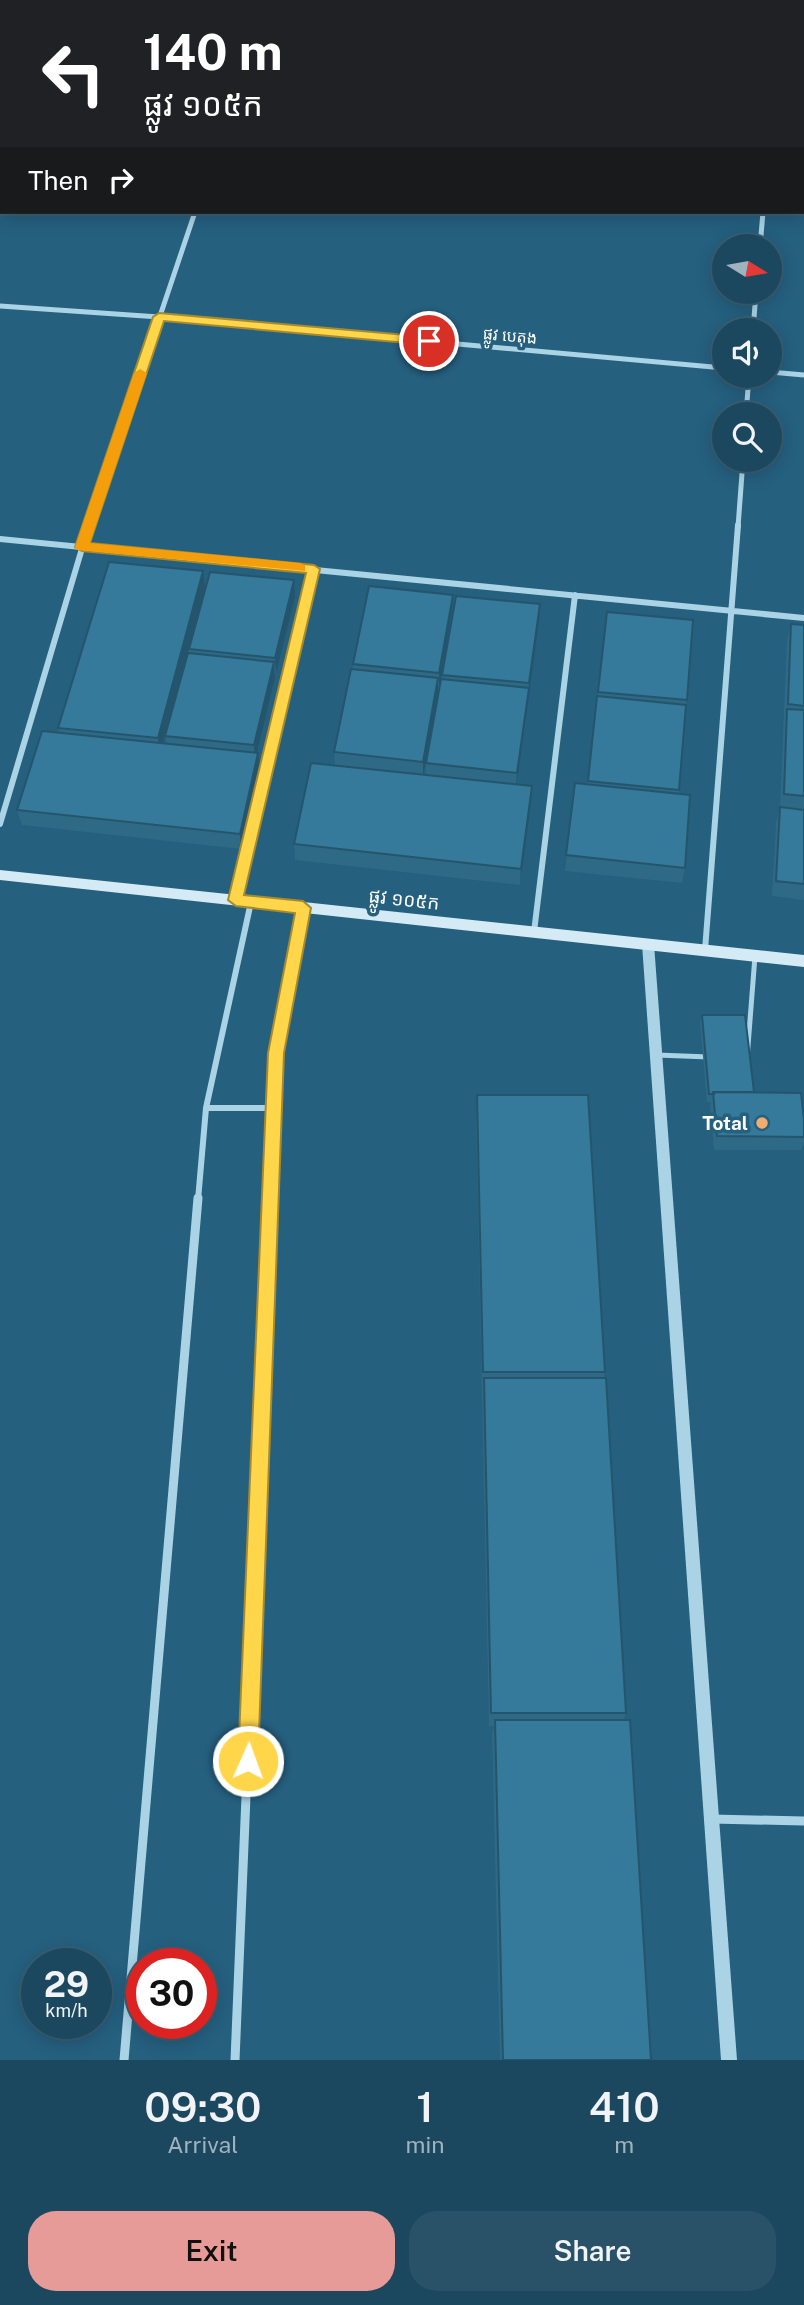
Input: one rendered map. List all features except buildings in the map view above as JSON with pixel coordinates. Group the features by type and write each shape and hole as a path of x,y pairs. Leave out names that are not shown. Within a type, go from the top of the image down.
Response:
{"main road":[{"name":"ផ្លូវ ១០៥ក","path":"0,875 804,961"}],"street":[{"path":"0,824 82,547 194,214"},
{"path":"761,234 763,214"},
{"name":"ផ្លូវ បេតុង","path":"0,306 159,317 712,367"},
{"path":"782,373 804,375"},
{"path":"705,950 742,472"},
{"path":"0,539 804,618"},
{"path":"236,900 314,569"},
{"path":"534,932 575,595"},
{"path":"124,2060 206,1108 251,902"},
{"path":"235,2060 276,1053 303,908"},
{"path":"649,944 729,2060"},
{"path":"206,1108 275,1108"},
{"path":"712,1819 804,1821"}],"lane":[{"path":"736,1059 749,1059 755,956"},
{"path":"656,1055 723,1058"}],"slow traffic":[{"path":"140,373 82,547 300,568"}],"place":[{"name":"Total","path":"762,1123"}],"route":[{"path":"248,1761 276,1053 303,908 236,900 314,569 82,547 159,317 429,341"}]}
